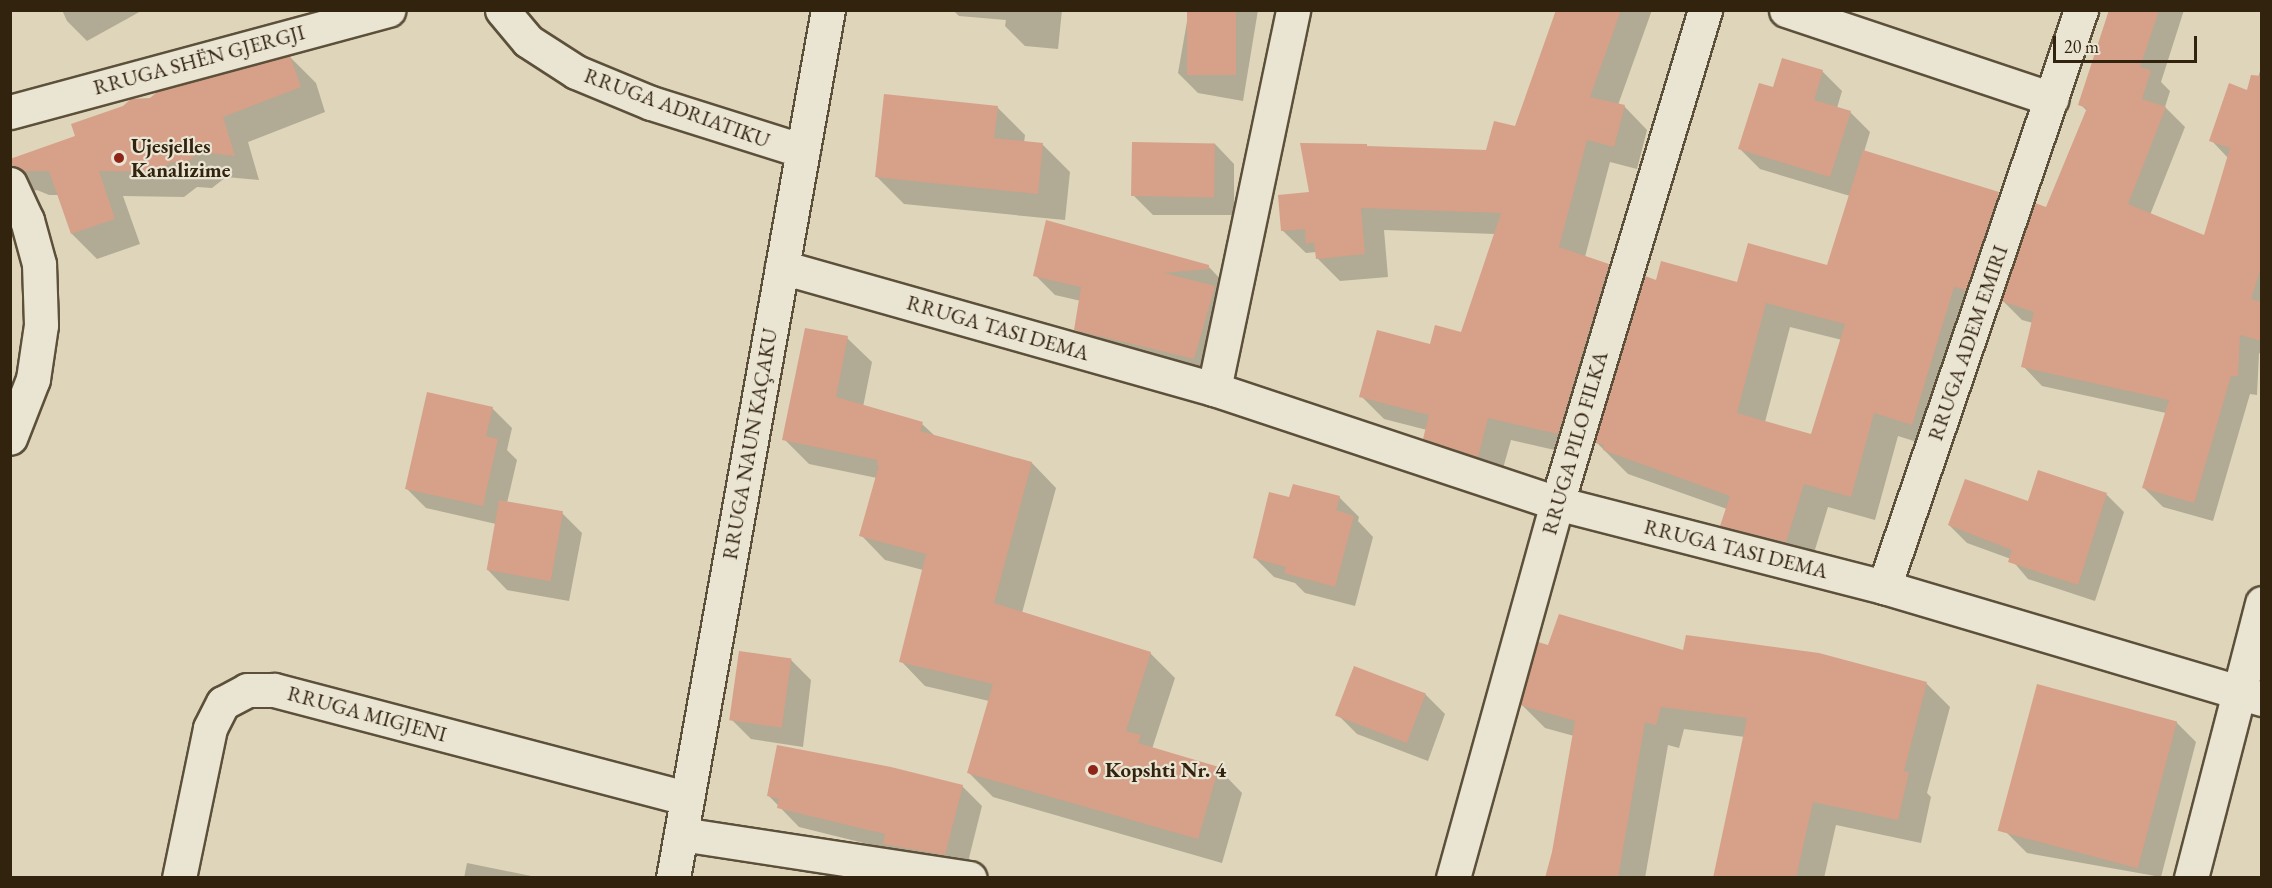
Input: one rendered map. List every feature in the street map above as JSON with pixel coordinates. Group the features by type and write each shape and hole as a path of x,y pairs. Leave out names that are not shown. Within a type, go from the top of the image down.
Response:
{"street":[{"name":"RRUGA SHËN GJERGJI","path":"10,112 388,10"},
{"name":"RRUGA ADRIATIKU","path":"502,10 528,41 576,72 651,103 803,151"},
{"name":"RRUGA NAUN KAÇAKU","path":"673,878 828,10"},
{"path":"1214,390 1293,10"},
{"name":"RRUGA PILO FILKA","path":"1453,878 1557,503 1705,10"},
{"path":"1786,10 2052,99"},
{"name":"RRUGA ADEM EMIRI","path":"1884,587 2081,10"},
{"path":"10,183 27,220 39,264 41,326 33,379 10,438"},
{"name":"RRUGA TASI DEMA","path":"782,267 1214,390 1557,503 1884,587 2250,695"},
{"path":"2191,878 2250,695 2262,603"},
{"name":"RRUGA MIGJENI","path":"180,878 210,728 223,704 247,690 274,690 687,798"},
{"path":"681,834 970,878"}],"building":[{"path":"1187,10 1236,10 1236,75 1187,75"},
{"path":"1556,10 1621,10 1590,97 1625,105 1614,147 1587,140 1559,247 1609,264 1558,434 1488,418 1478,457 1423,439 1429,415 1359,397 1377,330 1430,344 1435,325 1461,332 1501,213 1361,208 1365,254 1316,259 1314,242 1306,244 1305,229 1281,231 1278,195 1309,192 1300,143 1486,150 1494,121 1515,126"},
{"path":"2109,10 2159,10 2140,67 2151,70 2142,99 2166,107 2128,204 2204,235 2230,148 2209,141 2229,83 2247,90 2251,75 2262,76 2262,264 2251,299 2262,302 2262,341 2240,335 2238,376 2231,376 2194,503 2142,488 2169,400 2021,367 2034,312 2001,301 2035,203 2046,207 2087,108 2078,105"},
{"name":"Ujesjelles Kanalizime","path":"290,56 301,87 223,117 235,156 200,152 186,163 171,162 158,172 99,171 115,219 71,234 49,171 22,171 10,165 10,159 75,136 71,124 123,106 131,99 150,98 157,92"},
{"path":"1782,58 1823,70 1814,100 1851,111 1830,177 1738,149 1759,83 1773,87"},
{"path":"884,94 998,106 994,138 1043,143 1038,194 875,177"},
{"path":"1132,142 1215,143 1214,197 1131,196"},
{"path":"1863,150 1999,192 1966,290 1954,287 1912,425 1874,413 1851,497 1804,484 1786,542 1720,526 1730,496 1603,450 1604,445 1595,443 1645,276 1656,280 1661,261 1737,282 1748,243 1827,265","holes":["1766,303 1845,324 1811,434 1737,413"]},
{"path":"1046,220 1209,265 1209,269 1164,273 1215,286 1194,359 1074,330 1081,287 1033,276"},
{"path":"805,328 848,336 836,397 923,422 920,431 1032,462 994,603 1151,652 1126,731 1141,735 1138,743 1219,767 1198,839 967,773 993,684 899,662 926,554 859,536 879,465 876,465 878,460 782,440"},
{"path":"427,392 493,407 486,436 498,439 483,506 405,489"},
{"path":"2038,470 2107,493 2078,585 2008,562 2012,550 1948,525 1965,479 2028,501"},
{"path":"1293,484 1340,496 1336,510 1354,516 1335,587 1284,573 1286,567 1253,558 1269,492 1289,497"},
{"path":"499,500 563,511 551,581 487,570"},
{"path":"1559,614 1683,650 1686,635 1819,653 1927,682 1904,771 1909,772 1898,820 1813,802 1796,878 1713,878 1747,718 1661,707 1656,725 1645,722 1618,878 1545,878 1552,852 1575,721 1520,705 1538,642 1548,645"},
{"path":"739,651 791,658 782,728 729,720"},
{"path":"1354,666 1426,694 1407,743 1335,715"},
{"path":"2037,684 2177,722 2138,868 1998,831"},
{"path":"777,745 891,767 963,785 945,855 883,844 885,834 777,808 779,799 767,796"}],"place":[{"name":"Ujesjelles Kanalizime","path":"119,158"},
{"name":"Kopshti Nr. 4","path":"1093,770"}]}
